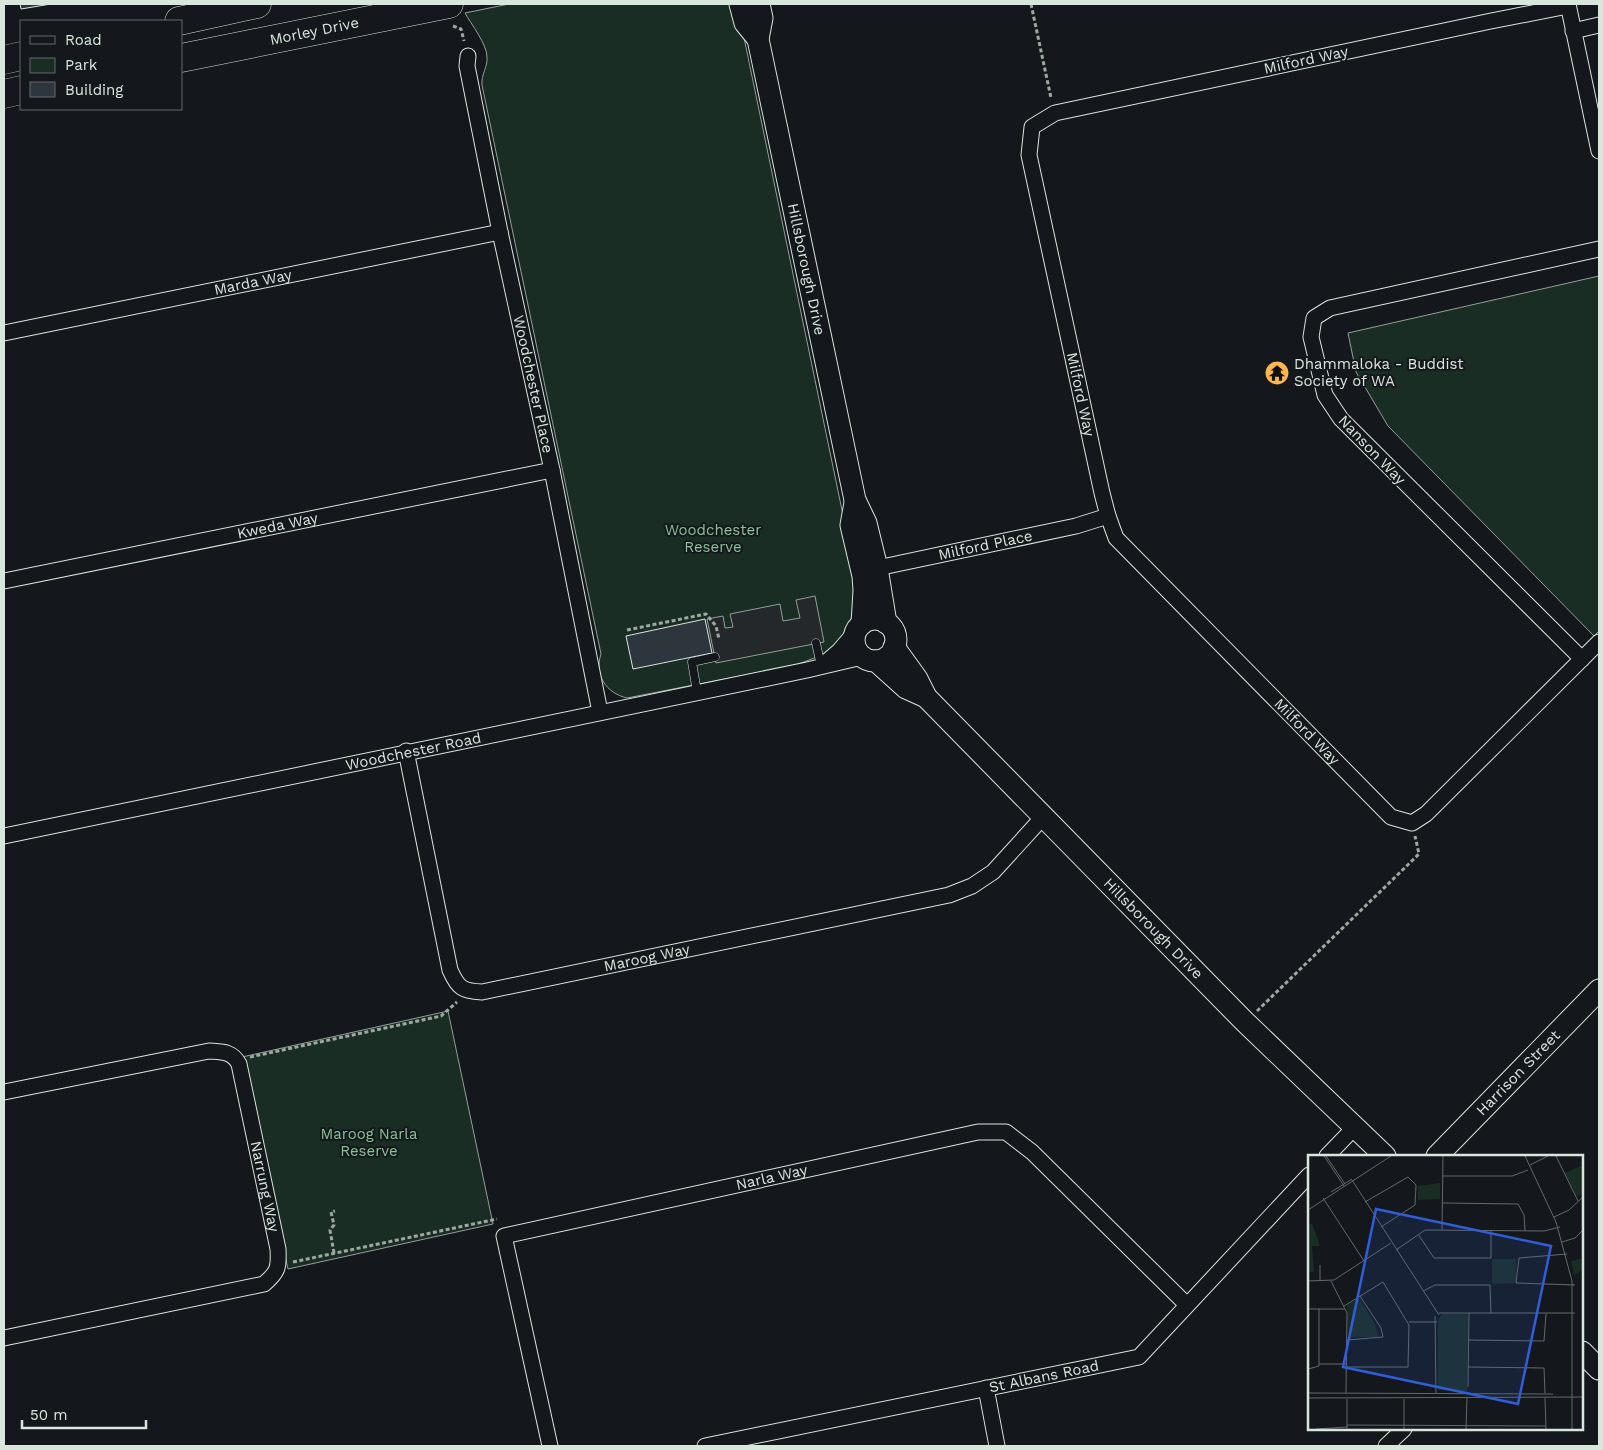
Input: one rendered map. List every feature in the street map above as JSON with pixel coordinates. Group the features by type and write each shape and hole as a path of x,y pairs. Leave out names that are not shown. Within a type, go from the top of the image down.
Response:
{"highway":[{"path":"182,20 257,4"},
{"name":"Morley Drive","path":"182,58 449,14"},
{"path":"4,60 20,56"},
{"path":"4,94 20,90"}],"street":[{"name":"Hillsborough Drive","path":"740,4 745,23 758,39"},
{"name":"Hillsborough Drive","path":"759,4 762,18 758,39 855,500 866,523 869,570 886,623"},
{"name":"Milford Way","path":"1412,823 1391,816 1377,803 1116,538 1108,516 1029,154 1032,127 1055,113 1568,5"},
{"path":"1568,5 1599,151"},
{"path":"1574,31 1599,25"},
{"name":"Woodchester Place","path":"468,56 467,66 500,232 552,470 600,712"},
{"name":"Marda Way","path":"4,333 500,232"},
{"name":"Nanson Way","path":"1582,659 1341,419 1325,395 1311,337 1314,318 1330,308 1599,249"},
{"name":"Kweda Way","path":"4,581 552,470"},
{"name":"Milford Place","path":"869,570 1076,526 1108,516"},
{"name":"Hillsborough Drive","path":"859,627 869,570"},
{"path":"876,619 886,623 896,637 891,654 885,658 869,659 857,652 854,637 859,627 869,620 876,619"},
{"name":"Woodchester Road","path":"821,666 839,652 859,627"},
{"path":"1412,823 1426,814 1599,642"},
{"name":"Hillsborough Drive","path":"894,647 917,679 926,697 1245,1022 1384,1155"},
{"name":"Hillsborough Drive","path":"869,659 906,688 926,697"},
{"name":"Woodchester Road","path":"4,836 821,666 869,659"},
{"path":"406,752 450,970 456,985 468,992"},
{"name":"Maroog Way","path":"468,992 482,992 949,896 972,886 993,872 1044,816"},
{"name":"Harrison Street","path":"1438,1155 1599,990"},
{"path":"4,1092 208,1051 228,1052 237,1060"},
{"name":"Narrung Way","path":"237,1060 278,1249 279,1265"},
{"path":"1328,1155 1355,1126"},
{"name":"Narla Way","path":"550,1446 504,1236 978,1132 1006,1132 1032,1152 1187,1305"},
{"name":"St Albans Road","path":"705,1446 1139,1357 1308,1177"},
{"path":"4,1338 264,1284 275,1274 279,1265"},
{"path":"1583,1353 1599,1369"},
{"path":"986,1388 997,1446"},
{"path":"1386,1446 1403,1430"}],"lane":[{"path":"816,643 821,666"},
{"path":"697,692 692,662 715,657"}],"path":[{"path":"1031,4 1055,113"},
{"path":"449,14 461,29 468,56"},
{"path":"627,630 706,614 716,626 719,639"},
{"path":"1245,1022 1419,854 1412,823"},
{"path":"237,1060 441,1016 468,992"},
{"path":"334,1254 330,1230 334,1225 331,1212 335,1211"},
{"path":"279,1265 498,1219"}],"green space":[{"name":"Woodchester Reserve","path":"509,4 737,4 859,592 860,614 832,651 796,665 627,698 613,692 601,676 599,662 601,654 482,85 482,77 487,61 486,52 482,40 465,13"},
{"path":"1599,276 1599,631 1594,636 1388,426 1356,372 1348,333"},
{"name":"Maroog Narla Reserve","path":"448,1011 493,1224 288,1269 242,1057"}],"shaded area":[{"path":"815,596 824,642 716,663 707,619 723,616 725,628 733,627 730,614 780,604 783,621 800,618 796,600"}],"building":[{"path":"20,4 51,4 21,9"},
{"path":"705,619 712,653 633,669 626,636"}],"place":[{"name":"Dhammaloka - Buddist Society of WA","path":"1277,373"}]}
